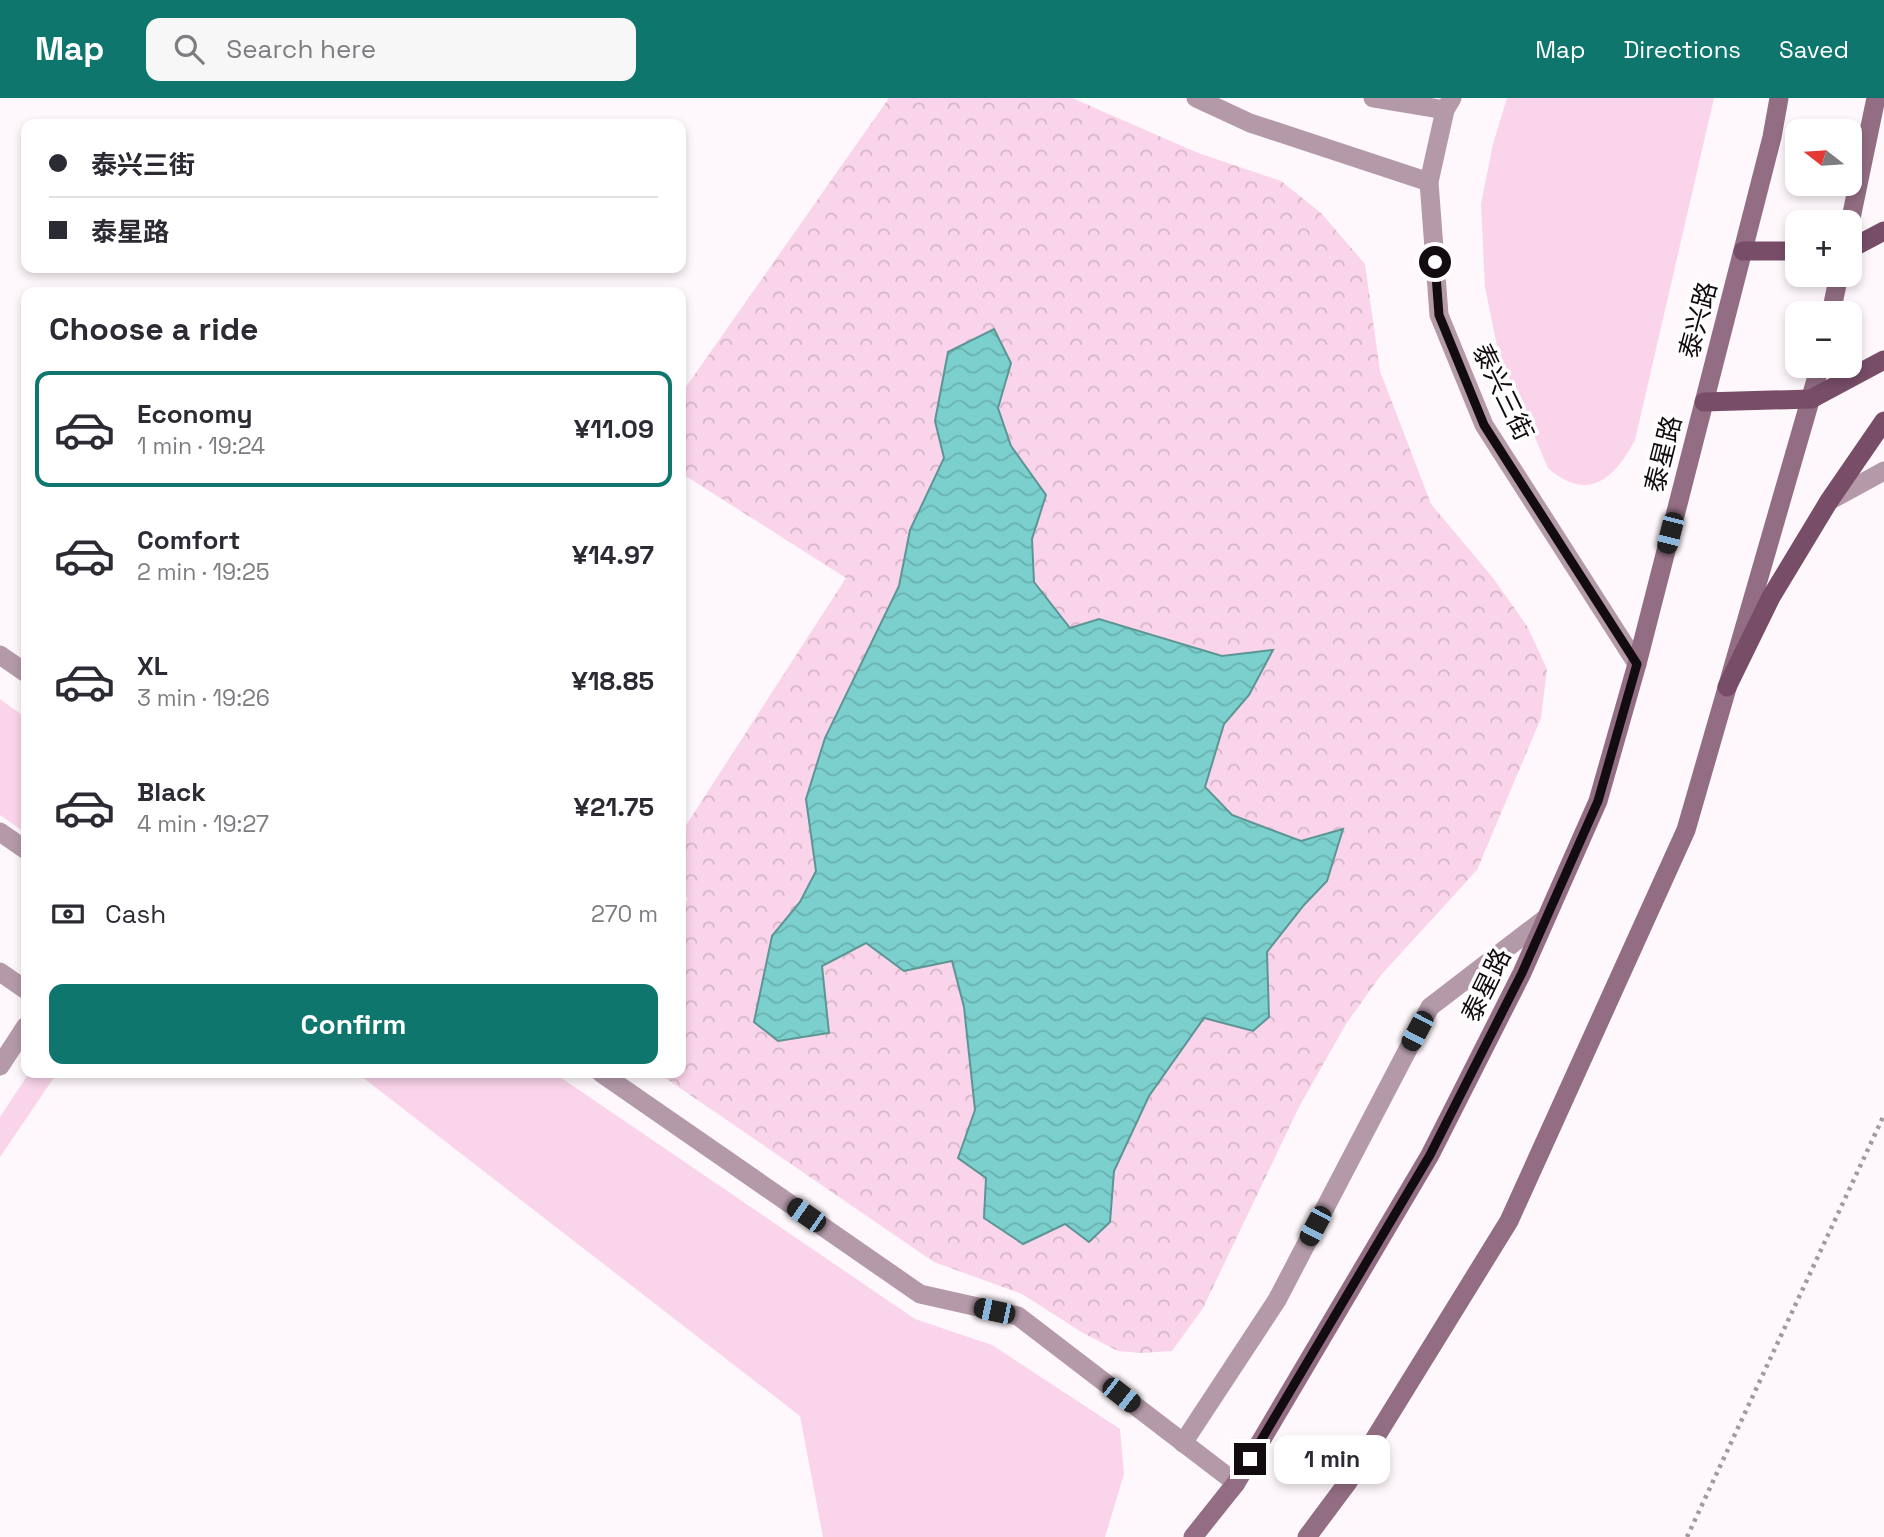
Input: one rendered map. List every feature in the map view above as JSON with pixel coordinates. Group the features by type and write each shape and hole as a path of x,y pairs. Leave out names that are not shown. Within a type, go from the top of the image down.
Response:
{"main road":[{"path":"1779,98 1743,251 1785,251"},
{"path":"1853,210 1876,98"},
{"path":"1862,243 1884,231"},
{"name":"泰兴路","path":"1704,402 1743,251"},
{"path":"1704,402 1811,399 1884,360"},
{"path":"1307,1537 1348,1482 1509,1221 1686,830 1817,378"},
{"name":"泰星路","path":"1193,1537 1236,1483 1430,1155 1522,973 1598,801 1637,664 1704,402"},
{"path":"1727,687 1771,597 1829,501 1884,421"}],"street":[{"path":"1196,98 1250,123 1429,182"},
{"name":"泰兴三街","path":"1373,98 1449,104 1429,182 1439,315 1484,425 1637,664"},
{"path":"1829,501 1884,471"},
{"path":"0,655 21,670"},
{"path":"0,832 21,847"},
{"path":"1183,1443 1277,1300 1430,1007 1546,918"},
{"path":"0,972 21,987"},
{"path":"0,1066 21,1034"},
{"path":"608,1078 920,1294 1018,1316 1236,1483"}],"path":[{"path":"1686,1537 1884,1115"}],"green space":[{"path":"889,98 1072,98 1198,153 1281,181 1321,213 1365,264 1380,371 1431,504 1493,578 1527,626 1547,669 1541,718 1477,870 1381,975 1346,1024 1299,1107 1203,1308 1172,1351 1118,1351 1083,1333 1022,1294 934,1262 665,1078 686,1078 686,825 846,578 686,476 686,387"},
{"path":"1507,98 1714,98 1635,440 1609,475 1588,485 1576,484 1548,468 1498,351 1485,287 1481,204 1493,144"},
{"path":"0,699 21,714 21,830 0,815"},
{"path":"26,1078 54,1078 0,1157 0,1117"},
{"path":"363,1078 561,1078 915,1319 992,1345 1120,1429 1124,1474 1105,1537 823,1537 800,1416"}],"water":[{"path":"994,329 1011,363 998,408 1011,446 1046,495 1032,539 1034,582 1070,628 1099,619 1222,656 1273,650 1249,695 1224,724 1205,787 1232,815 1301,841 1343,829 1327,881 1267,952 1269,1017 1253,1031 1204,1018 1149,1096 1114,1171 1110,1222 1089,1242 1065,1224 1023,1244 984,1218 986,1178 958,1158 975,1110 964,1007 952,961 904,971 866,943 822,966 829,1033 778,1041 754,1022 772,936 800,902 816,871 806,799 825,738 899,586 910,530 944,458 935,421 948,352"}],"route":[{"path":"1250,1459 1430,1155 1522,973 1598,801 1637,664 1484,425 1439,315 1435,262"}]}
